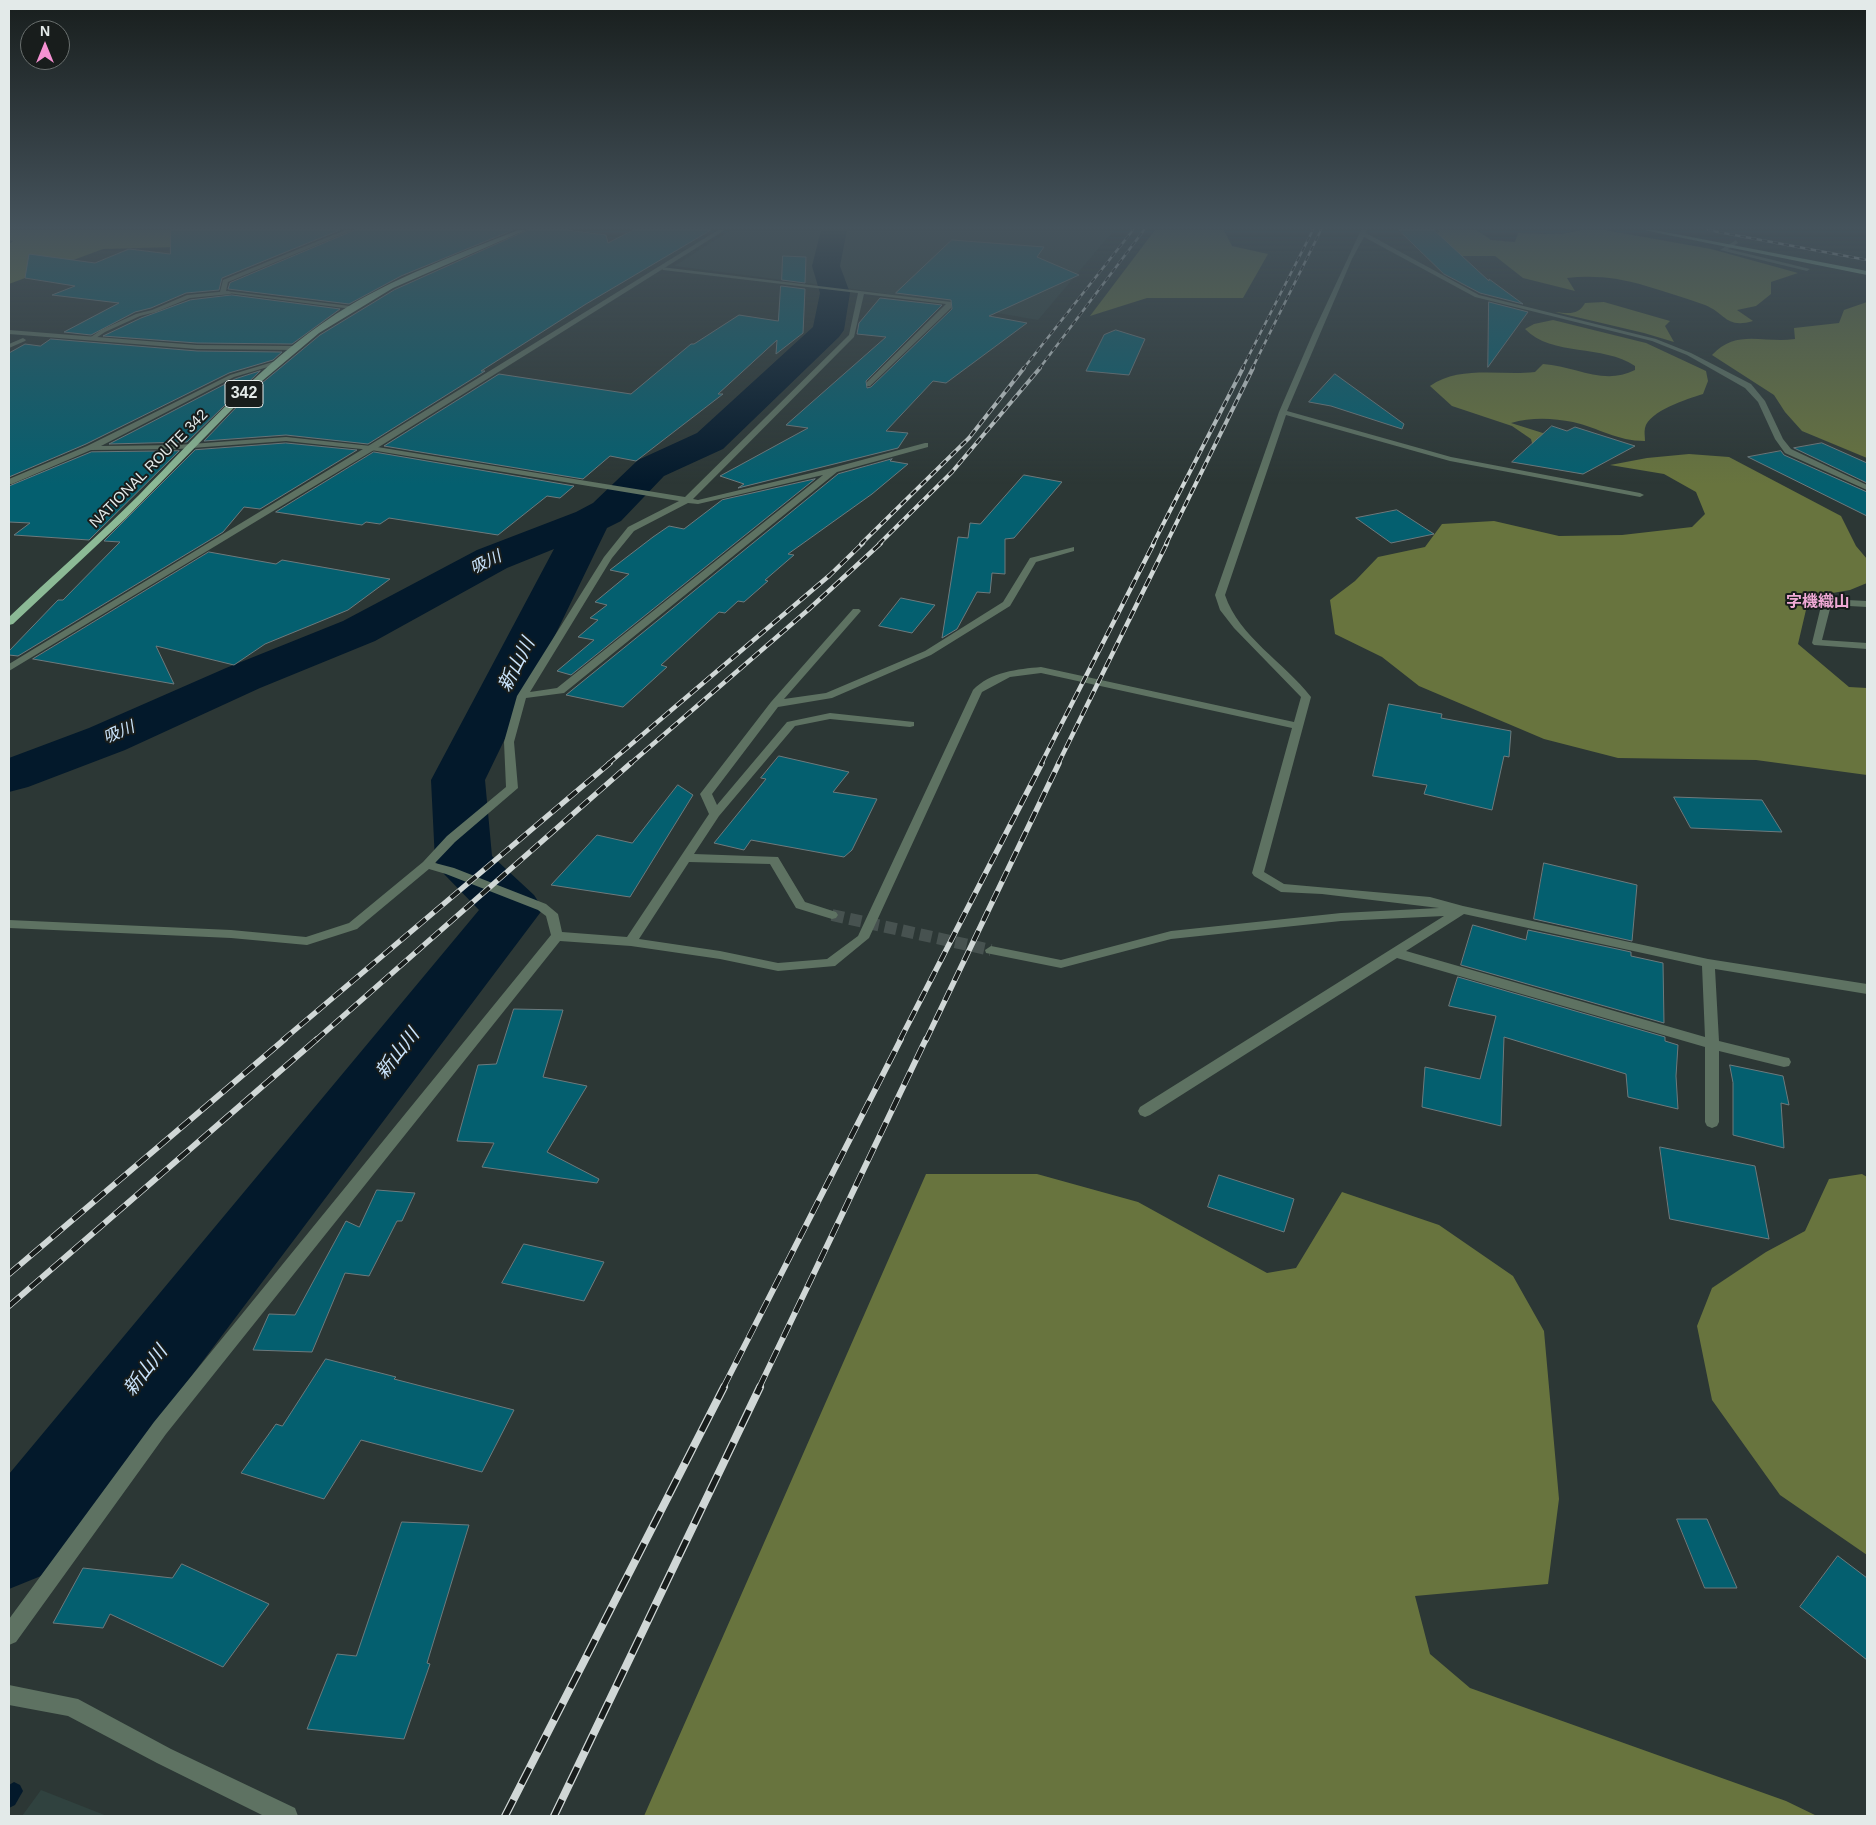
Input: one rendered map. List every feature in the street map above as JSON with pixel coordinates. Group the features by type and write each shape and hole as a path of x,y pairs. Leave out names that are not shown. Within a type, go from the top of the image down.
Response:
{"highway":[{"name":"NATIONAL ROUTE 342","path":"9,622 138,501 276,363 340,315"}],"street":[{"path":"90,340 103,331 136,315"},
{"path":"9,668 587,315"},
{"path":"9,924 231,934 307,941 353,926 427,865 451,839 512,788 509,742 522,696 608,558 630,529 687,500 852,336 856,315"},
{"path":"870,384 941,315"},
{"path":"1325,315 1283,412 1220,595 1224,610 1237,626 1306,697 1258,873 1281,888 1322,890 1430,901 1462,910 1708,963 1867,989"},
{"path":"1554,315 1654,340 1689,354 1748,386 1761,401 1779,439 1788,451 1867,488"},
{"path":"9,332 90,340 197,347 294,348"},
{"path":"9,346 24,340"},
{"path":"9,482 90,448 232,376 276,363"},
{"path":"1283,412 1450,459 1640,495"},
{"path":"90,448 192,445 286,439 371,448 698,502 834,470 925,445"},
{"path":"522,696 560,691 834,470"},
{"path":"775,704 828,696 928,653 1007,604 1033,560 1072,549"},
{"path":"1867,604 1827,602 1817,643 1867,646"},
{"path":"715,814 706,794 775,704 856,611"},
{"path":"557,936 630,942 720,955 778,967 830,963 863,938 978,690 994,678 1014,673 1041,670 1298,726"},
{"path":"630,942 715,814 791,724 830,716 910,724"},
{"path":"686,858 774,860 800,904 832,916"},
{"path":"427,865 450,871 527,900 552,914 557,936"},
{"path":"990,950 1061,964 1171,935 1341,917 1462,910"},
{"path":"1145,1111 1462,910"},
{"path":"9,1635 160,1428 557,936"},
{"path":"1396,953 1712,1044 1784,1062"},
{"path":"1708,963 1712,1044 1712,1122"},
{"path":"9,1695 71,1706 164,1756 287,1816"}],"shaded area":[{"path":"1010,315 1042,315 1038,320"},
{"path":"41,1790 107,1816 22,1816"}],"green space":[{"path":"1568,315 1650,315 1670,321 1665,326 1674,342"},
{"path":"1721,315 1745,315 1753,321 1737,323"},
{"path":"1842,315 1867,315 1867,458 1802,431 1785,412 1774,395 1712,355 1721,347 1741,339 1795,339 1794,328 1839,323"},
{"path":"1553,320 1646,343 1706,371 1708,381 1703,394 1670,406 1654,416 1645,428 1645,441 1626,439 1573,422 1534,419 1511,423 1584,446 1534,451 1531,439 1512,426 1452,406 1430,386 1442,380 1467,373 1535,372 1543,364 1601,376 1612,376 1635,370 1635,366 1622,359 1549,344 1536,338 1525,329 1534,324"},
{"path":"1689,454 1729,457 1841,516 1856,546 1867,559 1867,583 1850,590 1809,597 1798,644 1849,687 1867,688 1867,775 1756,760 1618,758 1544,739 1419,686 1382,657 1335,634 1330,600 1355,581 1378,557 1425,547 1442,524 1494,521 1559,536 1622,535 1692,527 1705,514 1696,492 1664,474 1610,465 1647,458"},
{"path":"926,1174 1037,1174 1138,1202 1267,1273 1296,1268 1342,1192 1439,1225 1513,1276 1544,1331 1559,1499 1548,1584 1415,1596 1430,1654 1470,1688 1786,1801 1817,1816 644,1816"},
{"path":"1862,1174 1867,1177 1867,1555 1780,1495 1712,1400 1697,1326 1712,1288 1766,1252 1805,1231 1829,1179"}],"building":[{"path":"96,315 129,315 91,335 64,332"},
{"path":"149,315 332,315 292,344 197,343 103,336"},
{"path":"353,315 568,315 481,371 485,371 368,444 286,435 204,441 250,393 320,335"},
{"path":"739,315 778,321 778,315 804,315 803,333 776,354 777,340 718,394 723,394 636,461 610,456 583,479 384,446 499,374 631,394 691,344 694,344"},
{"path":"866,315 932,315 866,381 867,388 871,387 946,315 991,315 989,316 1027,323 946,383 933,381 886,431 908,433 898,448 738,488 744,484 720,476 808,428 786,425 886,337 857,334 859,323"},
{"path":"1489,315 1526,315 1488,367"},
{"path":"1116,330 1145,339 1129,375 1086,371 1104,335"},
{"path":"51,339 197,351 282,352 273,360 229,373 86,444 9,477 9,353 25,344 40,346"},
{"path":"260,371 187,442 109,444 235,379"},
{"path":"1335,374 1404,424 1402,429 1331,406 1309,402"},
{"path":"1552,426 1567,431 1575,427 1635,446 1583,474 1512,462"},
{"path":"286,443 357,450 260,509 244,507 223,532 18,656 9,655 9,651 58,600 63,600 120,542 104,541 195,450"},
{"path":"1822,443 1867,463 1867,483 1794,448"},
{"path":"179,451 89,540 14,535 30,523 9,522 9,486 91,452"},
{"path":"1781,451 1784,455 1867,492 1867,516 1748,457"},
{"path":"374,452 574,486 560,498 547,496 498,535 389,518 380,524 366,522 362,525 276,512"},
{"path":"892,459 890,461 908,464 872,494 788,554 794,555 765,580 768,581 744,602 738,601 725,613 719,612 661,665 667,667 623,707 566,695 838,474"},
{"path":"1024,475 1062,482 1014,538 1005,539 1005,574 992,573 990,593 977,592 957,629 942,638 958,537 968,538 970,523 980,524"},
{"path":"815,479 571,675 557,671 594,640 578,637 598,620 590,618 607,605 595,602 629,574 610,570 653,537 669,526 684,529 722,500"},
{"path":"1397,510 1434,534 1391,543 1356,518"},
{"path":"209,552 276,564 282,560 390,579 348,610 265,644 234,665 156,646 174,684 33,659"},
{"path":"901,598 935,605 912,633 879,626"},
{"path":"1389,704 1442,714 1441,718 1511,731 1509,757 1504,756 1492,810 1424,794 1427,785 1373,776"},
{"path":"779,756 849,772 833,792 877,799 852,850 844,857 751,840 744,850 714,843 766,779 761,778"},
{"path":"678,785 693,795 630,897 551,885 597,835 632,843"},
{"path":"1674,797 1762,800 1782,832 1691,828"},
{"path":"1544,863 1637,885 1632,941 1534,919"},
{"path":"1473,925 1526,940 1528,930 1631,952 1631,956 1663,963 1664,1023 1461,965"},
{"path":"1458,977 1665,1037 1665,1041 1678,1045 1676,1076 1678,1109 1628,1097 1626,1074 1504,1037 1501,1126 1422,1107 1425,1067 1480,1079 1496,1016 1449,1006"},
{"path":"514,1009 563,1010 543,1077 587,1086 547,1152 599,1179 597,1183 482,1167 494,1143 457,1141 478,1065 496,1064"},
{"path":"1730,1065 1783,1076 1789,1105 1781,1103 1784,1148 1733,1135 1733,1083"},
{"path":"1660,1147 1755,1166 1769,1239 1670,1219"},
{"path":"1219,1175 1294,1199 1284,1232 1208,1207"},
{"path":"377,1190 415,1193 402,1221 397,1221 369,1276 345,1273 312,1352 253,1350 269,1314 295,1315 346,1221 359,1227"},
{"path":"524,1244 604,1262 584,1301 502,1283"},
{"path":"326,1359 514,1410 482,1472 361,1440 324,1499 241,1473 276,1424 282,1426"},
{"path":"1677,1519 1707,1519 1737,1588 1705,1588"},
{"path":"402,1522 469,1525 427,1663 430,1664 404,1739 307,1729 337,1654 356,1656"},
{"path":"1838,1556 1867,1578 1867,1660 1800,1607"},
{"path":"182,1564 269,1604 223,1667 110,1614 103,1628 53,1623 83,1568 172,1578"}],"waterway":[{"name":"吸川","path":"590,521 607,512 651,468 710,441 828,330 831,315"},
{"name":"吸川","path":"9,776 107,739 243,678 359,631 492,559 590,521"},
{"name":"新山川","path":"9,1544 513,909 464,861 458,780 590,521"},
{"path":"9,1799 14,1791"}],"tunnel":[{"path":"832,915 991,950"}],"railway":[{"path":"1023,369 1066,315"},
{"path":"1039,369 1080,315"},
{"path":"1242,369 1269,315"},
{"path":"1252,369 1279,315"},
{"path":"861,544 969,438 1024,368"},
{"path":"879,544 952,472 1040,368"},
{"path":"1153,544 1243,368"},
{"path":"1166,544 1253,368"},
{"path":"608,764 830,575 863,543"},
{"path":"630,764 808,610 881,543"},
{"path":"1041,764 1154,543"},
{"path":"1058,764 1167,543"},
{"path":"283,1040 610,763"},
{"path":"316,1040 631,763"},
{"path":"900,1040 1042,763"},
{"path":"926,1040 1059,763"},
{"path":"9,1274 285,1039"},
{"path":"9,1306 317,1039"},
{"path":"723,1388 901,1039"},
{"path":"759,1388 926,1039"},
{"path":"505,1816 724,1387"},
{"path":"554,1816 760,1387"}],"district":[{"name":"字機織山","path":"1818,603"}]}
